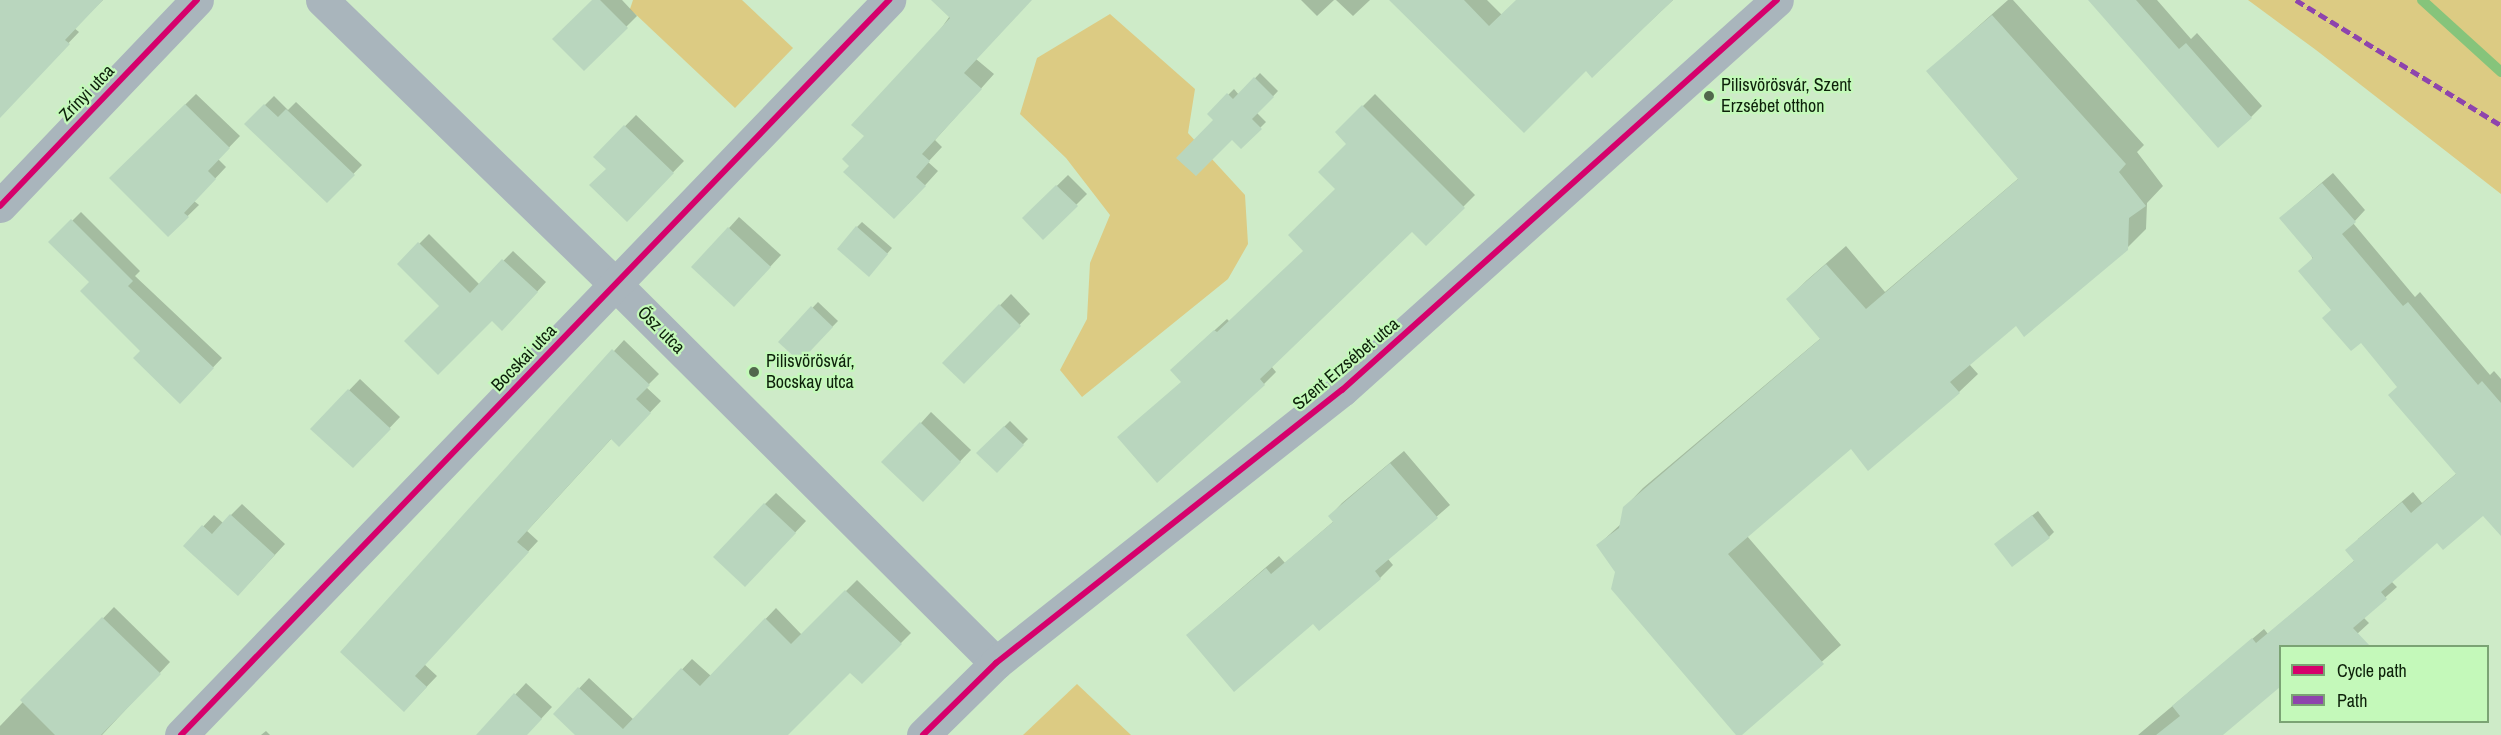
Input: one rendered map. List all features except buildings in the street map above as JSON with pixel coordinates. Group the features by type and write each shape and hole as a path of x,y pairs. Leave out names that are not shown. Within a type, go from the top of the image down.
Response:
{"street":[{"name":"Zrínyi utca","path":"0,206 196,0"},
{"name":"Ősz utca","path":"322,0 616,285 996,663"},
{"name":"Bocskai utca","path":"181,735 889,0"},
{"name":"Szent Erzsébet utca","path":"923,735 996,663 1342,390 1777,0"}],"shaded area":[{"path":"633,0 742,0 793,48 735,108 630,9"},
{"path":"2248,0 2501,0 2501,194 2316,50"},
{"path":"1110,14 1195,89 1188,133 1245,195 1248,244 1228,279 1082,397 1060,370 1087,319 1090,263 1110,215 1066,158 1020,114 1037,58"},
{"path":"1077,684 1131,735 1023,735"}],"waterway":[{"path":"2422,0 2501,72"}],"marked path":[{"path":"2296,0 2501,125"}],"cycle path":[{"path":"0,206 197,0"},
{"path":"181,735 889,0"},
{"path":"923,735 996,663 1342,390 1777,0"}],"place":[{"name":"Pilisvörösvár, Szent Erzsébet otthon","path":"1709,96"},
{"name":"Pilisvörösvár, Bocskay utca","path":"754,372"}]}
